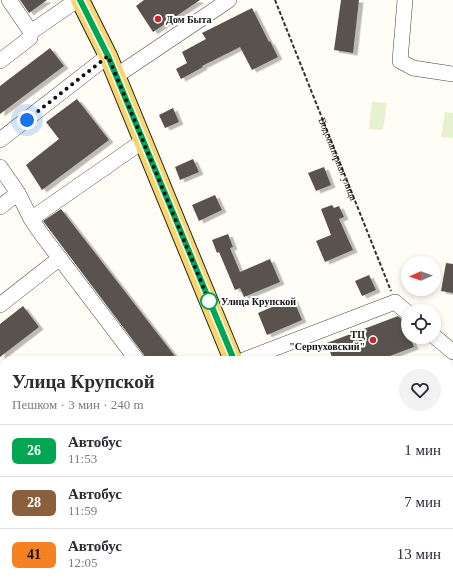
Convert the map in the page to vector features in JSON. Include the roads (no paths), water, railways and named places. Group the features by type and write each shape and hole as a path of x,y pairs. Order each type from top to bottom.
{"main road":[{"path":"80,0 108,56 232,356"}],"street":[{"path":"0,61 30,38 31,32 9,0"},
{"path":"31,32 77,0"},
{"path":"116,76 229,0"},
{"path":"404,0 400,61 413,68 453,74"},
{"path":"1,137 108,56"},
{"path":"31,219 143,142"},
{"path":"0,168 18,193 31,219 134,356"},
{"path":"0,207 18,193"},
{"path":"0,305 60,258"},
{"path":"254,356 395,302 401,307"},
{"path":"441,342 453,352"}],"place":[{"name":"Дом Быта","path":"158,19"},
{"name":"Улица Крупской","path":"209,301"},
{"name":"ТЦ \"Серпуховский\"","path":"373,340"}]}
